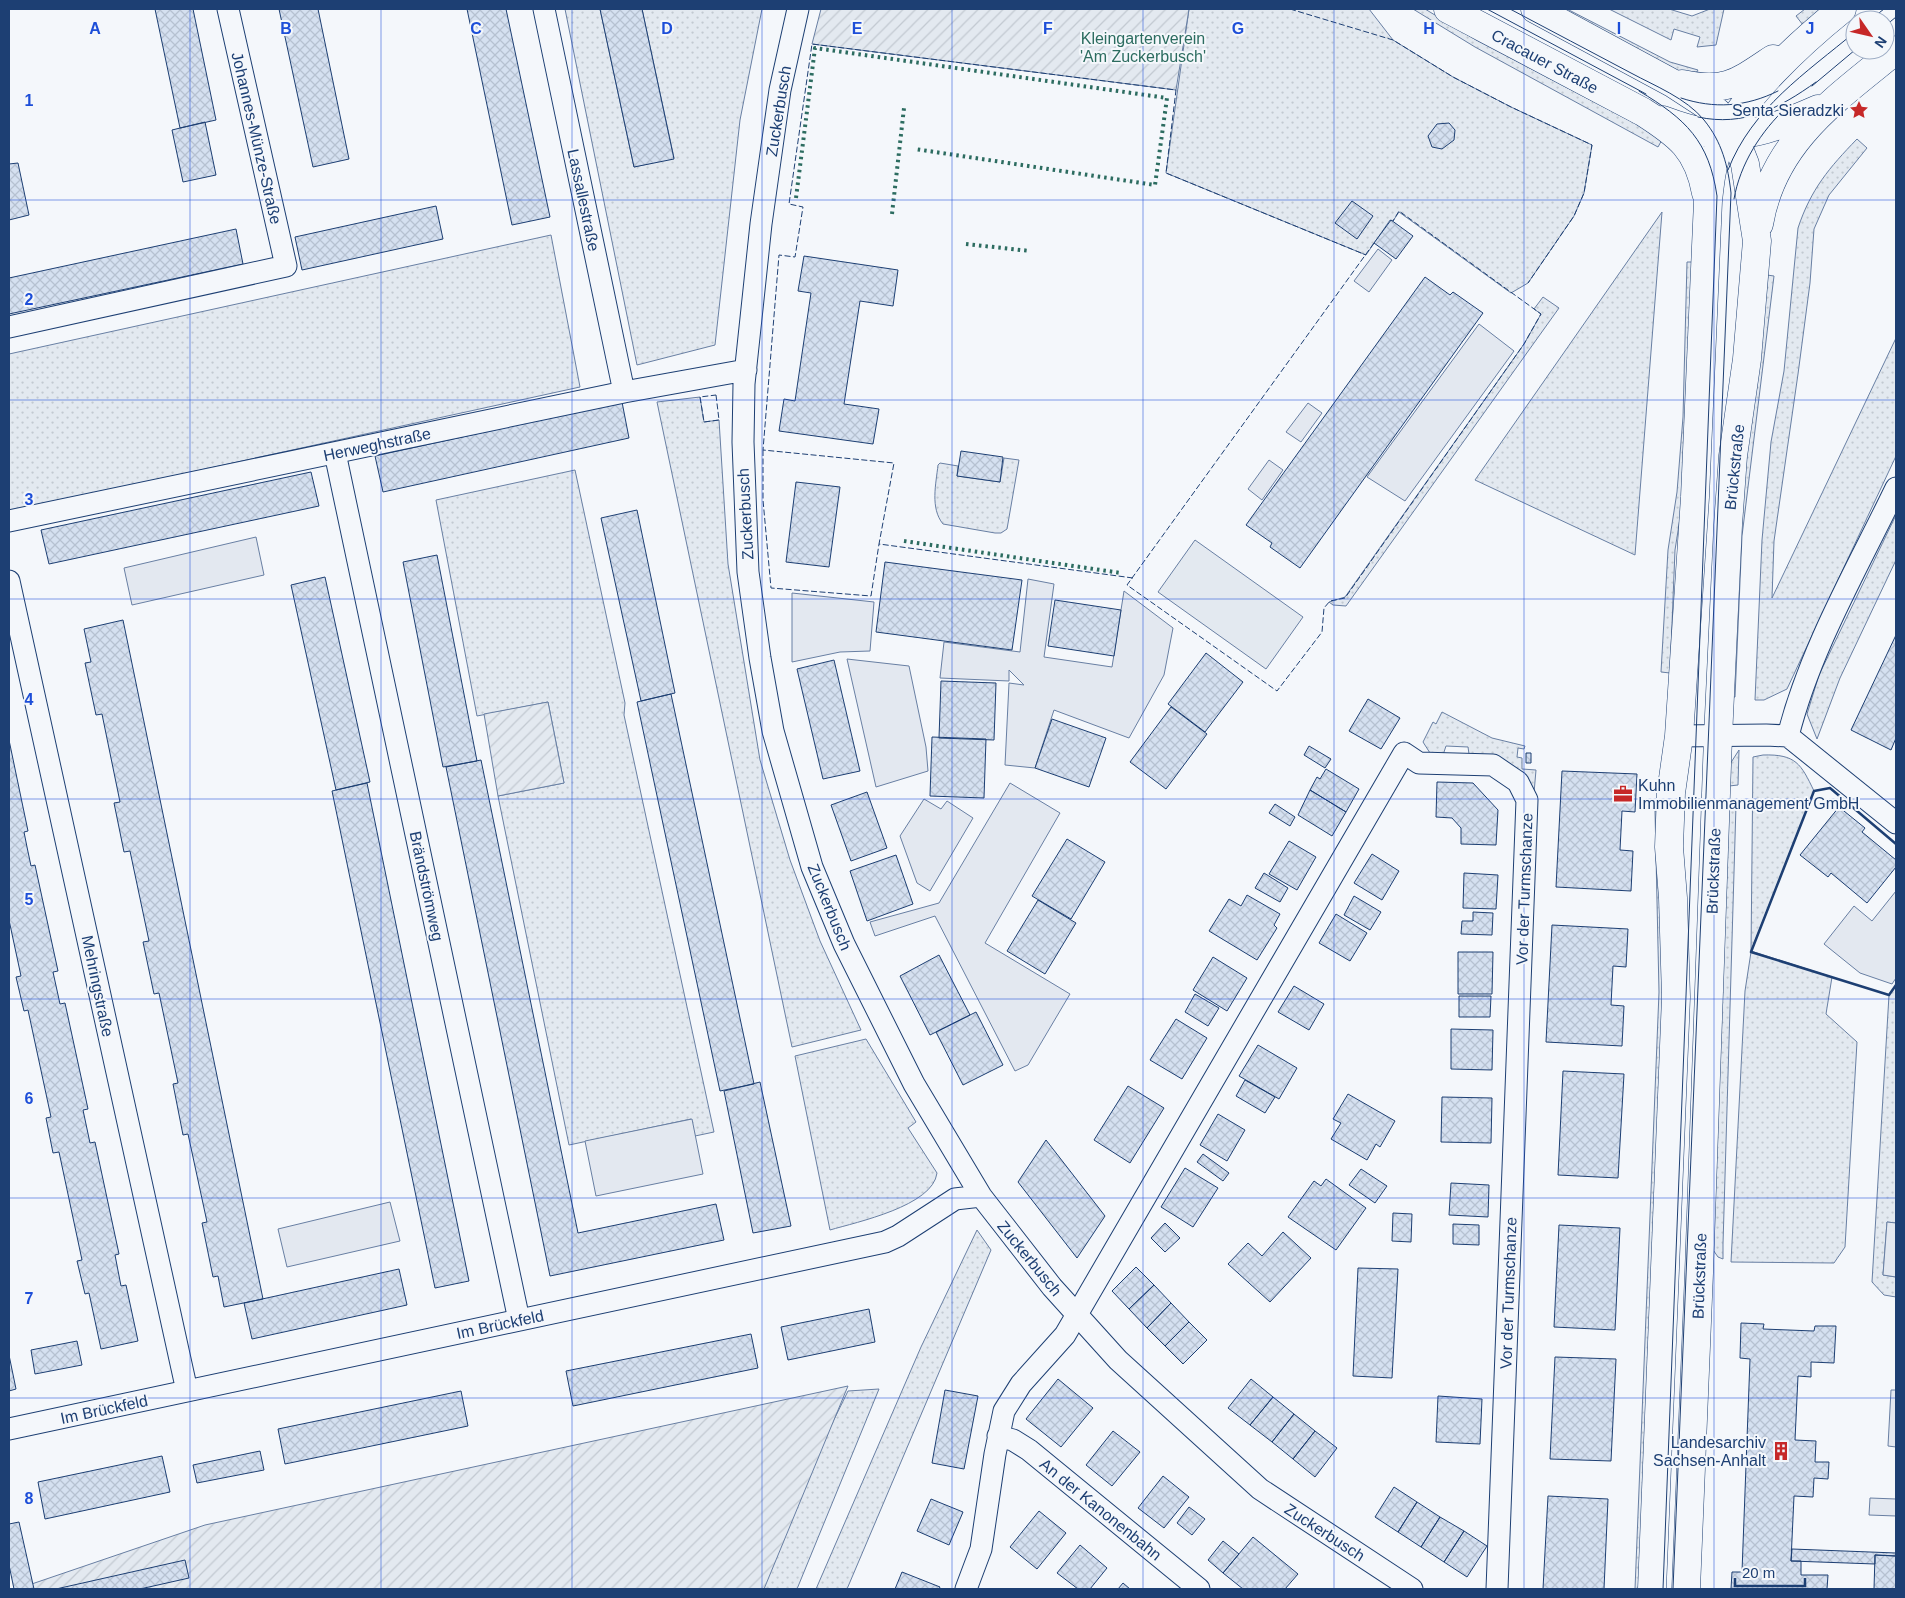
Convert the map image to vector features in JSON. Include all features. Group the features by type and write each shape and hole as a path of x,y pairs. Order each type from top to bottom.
{"main road":[{"name":"Cracauer Straße","path":"1448,9 1643,112 1669,122 1728,130 1766,131 1782,126 1832,102"},
{"path":"1535,9 1709,105 1728,130"},
{"path":"1652,1589 1676,997 1673,898 1669,847 1671,793 1679,736 1695,497 1708,201 1712,168 1728,130 1769,77 1814,32 1842,9"},
{"path":"1661,77 1710,89 1724,87 1739,81 1814,32"},
{"path":"1757,240 1763,203 1771,179 1799,137 1832,102 1896,50"},
{"name":"Cracauer Straße","path":"1643,112 1684,142 1702,172 1708,201"},
{"name":"Brückstraße","path":"1686,1589 1700,1273 1718,737 1732,476 1747,359 1757,240 1745,164 1728,130"}],"street":[{"name":"Johannes-Münze-Straße","path":"9,327 286,266 228,9"},
{"name":"Lassallestraße","path":"544,9 624,392"},
{"name":"Zuckerbusch","path":"798,9 780,90 761,224 746,370 742,442 750,587 766,695 792,801 812,867 844,944 914,1084 981,1196 1028,1258 1077,1315 1152,1393 1260,1489 1412,1589"},
{"name":"Herweghstraße","path":"9,521 624,392 746,370"},
{"name":"Brändströmweg","path":"335,453 519,1320"},
{"path":"1788,736 1798,699 1814,658 1896,488"},
{"name":"Mehringstraße","path":"9,581 187,1391"},
{"path":"1679,736 1788,736 1896,823"},
{"name":"Vor der Turmschanze","path":"1077,1315 1404,753 1419,763 1481,763 1493,765 1518,782 1527,800 1497,1589"},
{"name":"Im Brückfeld","path":"9,1429 885,1242 898,1236 955,1199 981,1196"},
{"path":"966,1589 981,1548 998,1436 1004,1411 1021,1384 1065,1335 1077,1315"},
{"name":"An der Kanonenbahn","path":"998,1436 1014,1440 1029,1450 1199,1589"}],"green space":[{"path":"565,9 600,9 634,167 674,158 642,9 762,9 740,120 715,345 637,365"},
{"name":"Kleingartenverein 'Am Zuckerbusch'","path":"821,9 1189,9 1176,90 812,44"},
{"path":"1189,9 1369,9 1393,40 1453,77 1592,145 1584,193 1574,216 1528,283 1511,293 1399,212 1393,221 1390,220 1366,255 1166,173"},
{"path":"1413,9 1425,9 1476,40 1663,138 1658,147 1475,47"},
{"path":"1548,9 1567,9 1670,62 1698,70 1693,78"},
{"path":"1609,9 1669,9 1692,16 1710,9 1724,9 1716,45 1697,47 1700,37 1674,29 1671,40"},
{"path":"1805,9 1822,9 1803,25 1796,16"},
{"path":"1857,139 1867,148 1829,195 1814,229 1810,283 1774,541 1772,598 1896,338 1896,456 1787,689 1764,700 1755,700 1762,540 1771,442 1784,371 1798,228 1815,190"},
{"path":"1662,212 1635,555 1475,480"},
{"path":"551,235 580,387 9,512 9,354"},
{"path":"1687,262 1697,262 1684,493 1675,550 1670,673 1661,672 1668,550 1677,492 1683,417"},
{"path":"1767,275 1774,276 1742,536 1735,697 1728,697 1734,536"},
{"path":"1543,297 1559,308 1346,606 1333,605 1329,602 1345,597 1524,344 1541,314 1534,309"},
{"path":"700,397 704,422 719,420 728,564 760,760 790,860 820,941 861,1030 792,1047 657,402"},
{"path":"1004,458 1019,460 1007,529 1001,533 995,533 943,524 936,511 935,503 938,465 940,463 958,466 957,476 1000,482"},
{"path":"575,470 625,703 624,715 714,1132 695,1136 691,1119 569,1145 498,796 564,783 548,702 477,716 436,500"},
{"path":"1896,515 1896,560 1840,678 1817,739 1807,714 1819,675"},
{"path":"1195,540 1303,617 1266,669 1158,592"},
{"path":"548,702 564,783 498,796 484,714"},
{"path":"1442,712 1492,738 1525,746 1524,749 1518,748 1517,757 1522,758 1522,769 1536,770 1534,793 1469,754 1468,747 1446,746 1443,755 1430,753 1423,742 1433,722 1436,724"},
{"path":"1739,750 1738,785 1729,786 1730,764"},
{"path":"1763,755 1783,756 1801,767 1814,791 1751,951 1753,757"},
{"path":"1736,805 1723,1259 1718,1257 1709,1244 1728,806"},
{"path":"1655,811 1663,811 1666,946 1644,1589 1635,1589 1659,992"},
{"path":"1751,951 1832,977 1826,1014 1857,1042 1845,1247 1834,1263 1731,1262 1745,991"},
{"path":"1896,985 1896,1223 1887,1222 1883,1275 1896,1277 1896,1297 1884,1295 1872,1282 1889,995"},
{"path":"866,1039 916,1122 908,1128 937,1173 932,1185 922,1195 909,1203 875,1217 830,1230 795,1056"},
{"path":"977,1230 991,1250 847,1589 816,1589 921,1347"},
{"path":"848,1386 764,1589 17,1589 205,1525"},
{"path":"879,1389 797,1589 751,1589 848,1391"}],"shaded area":[{"path":"1378,249 1392,260 1369,292 1354,281"},
{"path":"1479,324 1514,351 1405,501 1367,477"},
{"path":"1308,403 1322,413 1301,442 1286,432"},
{"path":"1269,460 1283,470 1262,500 1248,489"},
{"path":"256,537 264,575 132,605 124,568"},
{"path":"1028,579 1054,584 1044,657 1112,667 1124,591 1173,628 1164,675 1129,738 1054,710 1035,768 1005,765 1009,683 1024,685 1009,670 1009,681 940,678 944,642 1020,652"},
{"path":"792,593 874,602 870,651 840,652 792,662"},
{"path":"847,659 909,666 926,747 928,771 876,787"},
{"path":"1010,783 1060,813 985,943 1070,994 1028,1065 1015,1071 935,916 875,936 870,922 939,903"},
{"path":"924,799 941,809 947,801 973,818 930,891 917,883 900,836"},
{"path":"1896,891 1896,978 1892,984 1860,973 1824,944 1854,906 1872,921"},
{"path":"692,1119 703,1174 596,1196 585,1141"},
{"path":"390,1202 400,1241 287,1267 278,1229"},
{"path":"1887,1222 1896,1223 1896,1277 1883,1275"},
{"path":"1891,1390 1896,1390 1896,1447 1888,1446"},
{"path":"1870,1498 1896,1499 1896,1516 1869,1515"}],"building":[{"path":"155,9 193,9 216,120 180,128"},
{"path":"279,9 318,9 349,159 313,167"},
{"path":"467,9 506,9 550,217 512,225"},
{"path":"600,9 642,9 674,159 634,167"},
{"path":"205,122 216,175 183,182 172,130"},
{"path":"1449,123 1455,130 1454,140 1442,149 1432,147 1428,136 1437,124"},
{"path":"18,163 29,215 9,220 9,164"},
{"path":"1352,201 1373,216 1357,239 1335,223"},
{"path":"436,206 443,239 302,270 295,237"},
{"path":"1391,220 1413,236 1396,259 1374,243"},
{"path":"236,229 243,264 9,314 9,278"},
{"path":"804,256 898,270 893,306 860,301 844,404 879,409 873,444 779,431 784,399 795,401 811,293 798,291"},
{"path":"1425,277 1450,295 1453,292 1483,313 1300,568 1270,547 1272,543 1246,525"},
{"path":"622,402 629,438 383,492 375,456"},
{"path":"961,451 1003,457 1000,482 957,476"},
{"path":"311,472 319,506 49,564 41,530"},
{"path":"796,482 840,487 829,567 786,562"},
{"path":"637,510 675,693 641,701 601,518"},
{"path":"437,555 477,761 443,767 403,562"},
{"path":"885,562 1022,580 1012,650 876,632"},
{"path":"325,577 370,782 336,790 291,585"},
{"path":"1055,600 1121,610 1114,656 1048,646"},
{"path":"123,620 263,1299 224,1307 218,1276 213,1277 202,1223 207,1222 188,1134 183,1135 173,1084 178,1083 159,993 154,994 143,942 149,941 130,851 124,852 114,803 120,802 102,714 96,715 85,663 91,662 84,629"},
{"path":"1896,635 1896,738 1891,750 1851,730"},
{"path":"1206,653 1243,682 1205,732 1168,704"},
{"path":"834,660 860,771 823,779 797,669"},
{"path":"941,681 996,683 994,740 939,738"},
{"path":"671,694 754,1084 720,1091 637,702"},
{"path":"1368,699 1400,718 1381,749 1349,731"},
{"path":"1171,707 1207,734 1166,789 1130,762"},
{"path":"1052,719 1106,738 1089,787 1035,768"},
{"path":"932,737 986,739 984,798 930,796"},
{"path":"9,740 28,831 24,832 31,866 35,865 58,971 53,972 60,1004 65,1003 88,1109 83,1110 90,1143 95,1142 119,1254 115,1255 121,1286 126,1285 138,1341 101,1349 89,1293 85,1294 77,1261 82,1260 59,1152 53,1153 46,1118 51,1117 28,1010 24,1011 16,977 21,976 9,920"},
{"path":"1309,746 1331,759 1325,768 1304,755"},
{"path":"1526,753 1531,753 1531,763 1526,763"},
{"path":"481,760 578,1233 716,1204 724,1240 550,1276 446,767"},
{"path":"1326,769 1359,789 1346,812 1310,790 1317,777 1320,779"},
{"path":"1562,771 1637,774 1635,812 1622,811 1620,850 1633,851 1631,891 1556,887"},
{"path":"1437,782 1473,783 1498,810 1496,845 1461,844 1461,828 1452,818 1436,817"},
{"path":"367,783 469,1281 435,1288 332,791"},
{"path":"1310,790 1346,812 1332,836 1298,815"},
{"path":"867,792 887,848 851,861 831,805"},
{"path":"1275,804 1295,817 1290,826 1269,813"},
{"path":"1839,807 1865,828 1862,832 1896,860 1896,867 1867,903 1831,873 1828,877 1800,855"},
{"path":"1067,839 1105,862 1071,919 1032,896"},
{"path":"1289,841 1316,857 1297,890 1269,874"},
{"path":"1372,854 1399,871 1382,900 1354,883"},
{"path":"896,855 913,904 867,921 850,871"},
{"path":"1264,873 1288,888 1280,902 1255,888"},
{"path":"1464,873 1498,875 1496,909 1463,908"},
{"path":"1247,895 1280,914 1274,925 1277,928 1257,960 1209,931 1229,899 1241,906"},
{"path":"1354,896 1381,912 1370,930 1344,915"},
{"path":"1038,900 1076,923 1045,974 1007,951"},
{"path":"1473,912 1493,913 1492,935 1461,934 1462,921 1473,921"},
{"path":"1336,914 1367,933 1350,961 1319,943"},
{"path":"1552,925 1628,929 1626,967 1613,966 1611,1005 1624,1006 1622,1046 1546,1042"},
{"path":"1458,952 1493,952 1492,994 1458,994"},
{"path":"939,955 970,1015 930,1035 900,976"},
{"path":"1213,957 1247,978 1227,1011 1193,990"},
{"path":"1294,986 1324,1004 1309,1030 1278,1012"},
{"path":"1195,994 1219,1008 1208,1026 1185,1012"},
{"path":"1459,996 1491,996 1490,1017 1459,1017"},
{"path":"976,1012 1003,1065 963,1085 936,1032"},
{"path":"1176,1019 1207,1038 1182,1079 1150,1060"},
{"path":"1451,1029 1493,1030 1492,1070 1451,1069"},
{"path":"1258,1045 1297,1068 1279,1099 1239,1076"},
{"path":"1563,1071 1624,1074 1618,1178 1558,1175"},
{"path":"1245,1080 1275,1097 1265,1113 1236,1096"},
{"path":"760,1082 791,1226 753,1233 724,1091"},
{"path":"1128,1086 1164,1108 1130,1163 1094,1140"},
{"path":"1348,1094 1395,1121 1380,1147 1376,1144 1367,1160 1331,1139 1341,1123 1333,1119"},
{"path":"1442,1097 1492,1098 1491,1143 1441,1142"},
{"path":"1218,1114 1245,1130 1227,1161 1200,1145"},
{"path":"1046,1140 1105,1216 1077,1258 1018,1182"},
{"path":"1203,1154 1229,1173 1223,1181 1197,1162"},
{"path":"1185,1168 1218,1188 1193,1227 1161,1207"},
{"path":"1361,1169 1387,1186 1375,1203 1349,1185"},
{"path":"1326,1179 1366,1208 1336,1250 1288,1217 1314,1181 1321,1186"},
{"path":"1451,1183 1489,1185 1488,1217 1449,1215"},
{"path":"1393,1213 1412,1214 1411,1242 1392,1241"},
{"path":"1165,1223 1180,1238 1165,1252 1151,1238"},
{"path":"1453,1224 1479,1225 1479,1245 1453,1244"},
{"path":"1559,1225 1620,1228 1615,1330 1554,1327"},
{"path":"1283,1232 1311,1258 1270,1302 1228,1264 1248,1243 1262,1256"},
{"path":"1136,1267 1154,1285 1129,1309 1112,1291"},
{"path":"1358,1268 1398,1269 1392,1378 1353,1376"},
{"path":"399,1269 407,1305 252,1339 244,1303"},
{"path":"1154,1285 1171,1303 1147,1328 1129,1309"},
{"path":"1171,1303 1189,1322 1165,1346 1147,1328"},
{"path":"869,1309 875,1342 788,1360 781,1327"},
{"path":"1189,1322 1207,1340 1183,1364 1165,1346"},
{"name":"Landesarchiv Sachsen-Anhalt","path":"1741,1323 1764,1324 1763,1329 1814,1331 1815,1326 1836,1326 1834,1363 1811,1362 1811,1377 1798,1376 1795,1440 1816,1441 1815,1462 1829,1462 1828,1479 1814,1478 1813,1497 1794,1496 1791,1561 1801,1561 1801,1575 1828,1575 1827,1589 1731,1589 1732,1572 1742,1572 1750,1359 1740,1358"},
{"path":"751,1334 758,1368 573,1406 566,1371"},
{"path":"77,1341 82,1365 35,1374 31,1350"},
{"path":"9,1355 16,1389 9,1391"},
{"path":"1555,1357 1616,1359 1611,1461 1550,1459"},
{"path":"1058,1379 1093,1408 1061,1447 1026,1419"},
{"path":"1251,1379 1273,1397 1250,1425 1228,1408"},
{"path":"945,1390 978,1396 964,1469 932,1463"},
{"path":"461,1391 468,1426 285,1464 278,1429"},
{"path":"1438,1396 1482,1399 1480,1444 1436,1442"},
{"path":"1273,1397 1294,1414 1272,1442 1250,1425"},
{"path":"1294,1414 1315,1431 1293,1459 1272,1442"},
{"path":"1113,1431 1140,1452 1112,1486 1086,1465"},
{"path":"1315,1431 1337,1448 1315,1477 1293,1459"},
{"path":"260,1451 264,1470 197,1483 193,1465"},
{"path":"162,1456 170,1492 45,1519 38,1482"},
{"path":"1163,1476 1189,1497 1164,1528 1138,1508"},
{"path":"1394,1487 1417,1502 1398,1532 1375,1517"},
{"path":"1548,1496 1608,1499 1604,1589 1543,1589"},
{"path":"931,1499 963,1512 949,1545 917,1531"},
{"path":"1417,1502 1440,1517 1421,1547 1398,1532"},
{"path":"1189,1507 1205,1519 1192,1535 1177,1523"},
{"path":"1039,1511 1066,1533 1037,1569 1010,1547"},
{"path":"1440,1517 1464,1531 1444,1562 1421,1547"},
{"path":"19,1522 34,1589 14,1589 9,1565 9,1524"},
{"path":"1464,1531 1487,1546 1467,1577 1444,1562"},
{"path":"1253,1537 1298,1574 1285,1589 1243,1589 1223,1573"},
{"path":"1223,1541 1239,1554 1223,1573 1208,1560"},
{"path":"1080,1545 1107,1568 1090,1589 1078,1589 1057,1573"},
{"path":"1792,1549 1896,1553 1896,1556 1875,1555 1875,1564 1791,1561"},
{"path":"1875,1555 1896,1556 1896,1589 1874,1589"},
{"path":"185,1560 189,1578 140,1589 56,1589"},
{"path":"902,1572 940,1587 939,1589 895,1589"},
{"path":"1123,1583 1130,1589 1118,1589"}],"tram line":[{"path":"1487,9 1646,94"},
{"path":"1510,9 1660,88 1697,112 1710,128 1720,146 1726,164 1731,193 1673,1589"},
{"path":"1728,170 1738,148 1766,110 1800,77 1845,40"},
{"path":"1812,86 1845,58"},
{"path":"1698,117 1731,119 1761,113 1789,100 1816,82"},
{"path":"1639,91 1670,111 1693,133 1708,160 1717,196 1663,1589"},
{"path":"1681,98 1706,104 1730,105 1754,100 1778,91"},
{"path":"1734,199 1741,173 1753,149 1760,137 1787,107"}],"hedge":[{"path":"796,198 815,48 1167,98 1155,185 915,149"},
{"path":"892,214 904,108"},
{"path":"966,244 1030,251"},
{"path":"904,541 1121,573"}],"fence":[{"path":"1290,9 1393,40 1453,77 1592,145 1584,193 1574,216 1528,283"},
{"path":"1133,578 879,544 894,463 763,450 779,255 795,257 803,207 789,204 812,44 1176,90 1166,173 1366,255"},
{"path":"1374,243 1127,585 1277,691 1322,632 1324,608 1330,601 1345,598 1524,344 1541,314 1399,211 1393,221"},
{"path":"716,395 719,420 704,422 700,397 716,395"},
{"path":"763,450 763,500 771,588 871,596 879,544"}],"wall":[{"path":"1896,844 1830,788 1814,791 1751,952 1889,995 1896,985"}],"place":[{"name":"Senta Sieradzki","path":"1859,110"},
{"name":"Kuhn Immobilienmanagement GmbH","path":"1623,794"},
{"name":"Landesarchiv Sachsen-Anhalt","path":"1781,1451"}]}
